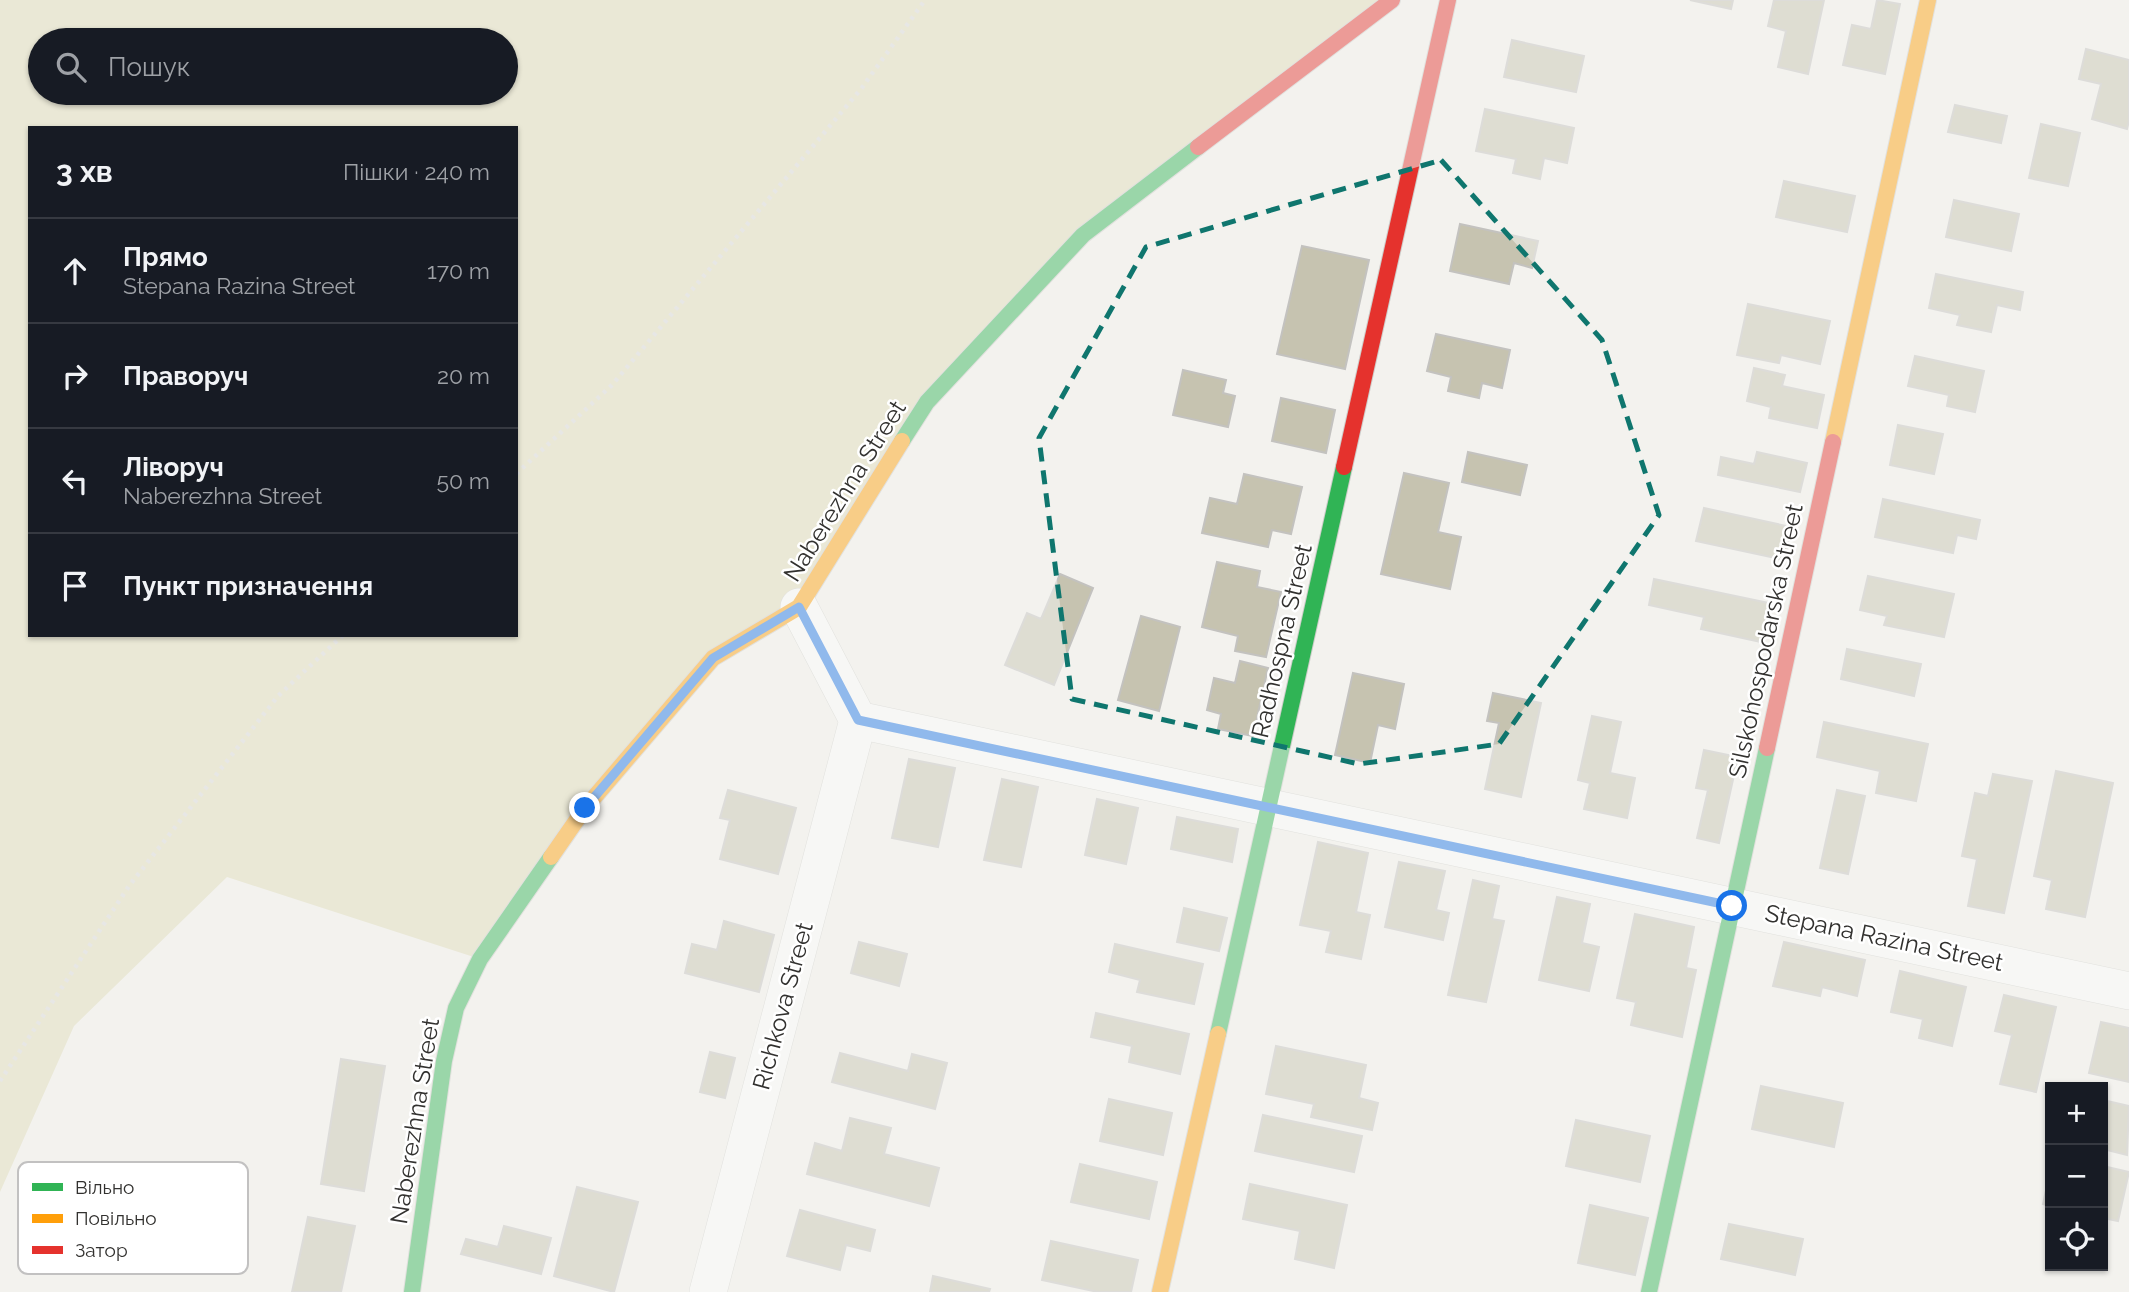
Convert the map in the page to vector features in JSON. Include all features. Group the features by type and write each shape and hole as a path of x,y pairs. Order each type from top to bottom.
{"street":[{"name":"Naberezhna Street","path":"412,1292 444,1061 456,1008 480,959 585,808 713,658 799,607 927,402 1083,235 1392,0"},
{"name":"Radhospna Street","path":"1160,1292 1448,0"},
{"name":"Silskohospodarska Street","path":"1649,1292 1928,0"},
{"path":"799,607 858,720"},
{"name":"Stepana Razina Street","path":"858,720 2129,990"},
{"name":"Richkova Street","path":"708,1292 858,720"}],"path":[{"path":"518,472 612,385 861,89 925,0"},
{"path":"0,1082 129,887 278,696 341,637"}],"highlighted area":[{"path":"1441,160 1602,340 1659,515 1499,744 1359,764 1072,699 1039,438 1146,247"}],"shaded area":[{"path":"0,0 1392,0 1083,235 927,402 799,607 713,658 480,959 227,877 74,1026 0,1192"}],"building":[{"path":"1690,0 1733,0 1731,9"},
{"path":"1774,0 1824,0 1808,74 1778,67 1786,31 1768,26"},
{"path":"1877,0 1900,4 1885,74 1843,65 1852,25 1871,29"},
{"path":"1512,40 1584,56 1576,92 1504,77"},
{"path":"2086,49 2129,60 2127,129 2092,119 2101,84 2079,79"},
{"path":"1955,105 2007,116 2001,143 1948,132"},
{"path":"1485,109 1574,128 1567,163 1544,158 1540,179 1513,173 1516,159 1476,151"},
{"path":"2041,124 2080,133 2068,186 2029,178"},
{"path":"1784,181 1855,196 1847,232 1776,217"},
{"path":"1954,200 2019,214 2011,251 1946,237"},
{"path":"1460,224 1538,241 1532,268 1514,263 1509,284 1450,271"},
{"path":"1302,246 1369,260 1345,369 1277,354"},
{"path":"1936,274 2023,292 2020,310 1997,305 1991,332 1957,325 1960,315 1929,308"},
{"path":"1748,304 1830,321 1820,364 1781,355 1779,363 1737,355"},
{"path":"1436,334 1510,350 1502,388 1482,383 1479,398 1448,391 1451,377 1427,371"},
{"path":"1915,356 1984,371 1975,412 1947,406 1949,395 1908,386"},
{"path":"1754,368 1785,375 1782,386 1824,395 1817,428 1769,418 1771,407 1747,401"},
{"path":"1183,370 1226,380 1223,393 1235,396 1228,427 1173,415"},
{"path":"1281,398 1335,410 1326,453 1272,441"},
{"path":"1898,425 1943,434 1934,474 1890,465"},
{"path":"1468,452 1527,465 1520,495 1462,482"},
{"path":"1757,452 1807,463 1800,492 1718,475 1721,457 1754,464"},
{"path":"1404,473 1449,483 1438,532 1461,537 1450,589 1381,574"},
{"path":"1244,474 1302,487 1291,534 1272,530 1268,547 1202,533 1210,498 1237,504"},
{"path":"1883,499 1980,520 1976,539 1957,535 1953,553 1875,537"},
{"path":"1704,508 1791,527 1785,560 1696,541"},
{"path":"1217,562 1260,571 1257,587 1281,592 1266,657 1235,651 1238,636 1202,627"},
{"path":"1060,574 1093,588 1054,685 1005,665 1027,613 1041,619"},
{"path":"1868,576 1954,594 1944,637 1884,625 1887,616 1860,610"},
{"path":"1654,579 1769,603 1761,642 1701,629 1704,617 1649,605"},
{"path":"1141,616 1180,627 1159,711 1118,700"},
{"path":"1847,649 1921,664 1914,696 1841,679"},
{"path":"1240,661 1268,668 1253,736 1218,729 1221,714 1207,710 1214,678 1235,683"},
{"path":"1353,673 1404,684 1395,729 1378,725 1370,763 1335,755"},
{"path":"1493,693 1541,703 1521,797 1485,789 1499,723 1487,721"},
{"path":"1592,716 1621,722 1610,773 1635,778 1627,818 1584,809 1590,783 1578,780"},
{"path":"1824,722 1928,744 1916,801 1876,793 1880,771 1817,757"},
{"path":"1704,750 1738,757 1719,843 1697,838 1708,790 1696,788"},
{"path":"909,759 955,768 938,847 892,838"},
{"path":"2056,771 2113,783 2085,917 2046,909 2052,880 2034,876"},
{"path":"1993,774 2032,781 2004,913 1968,906 1977,859 1962,856 1975,793 1988,796"},
{"path":"1002,779 1038,787 1021,867 984,860"},
{"path":"728,790 796,808 778,874 720,859 730,820 720,818"},
{"path":"1837,790 1865,796 1848,874 1820,868"},
{"path":"1097,799 1138,808 1126,864 1085,855"},
{"path":"1177,817 1238,829 1232,862 1171,849"},
{"path":"1318,842 1368,853 1356,912 1370,915 1361,959 1326,952 1331,931 1300,925"},
{"path":"1399,862 1445,871 1436,910 1449,913 1443,940 1385,927"},
{"path":"1473,880 1499,886 1492,919 1504,921 1486,1002 1448,995"},
{"path":"1557,897 1590,904 1582,943 1599,947 1589,991 1539,980"},
{"path":"1184,908 1227,918 1219,951 1177,942"},
{"path":"1635,914 1694,927 1686,968 1696,970 1682,1037 1631,1025 1636,1002 1617,998"},
{"path":"724,921 774,935 759,992 685,973 692,944 717,950"},
{"path":"859,942 907,954 899,986 851,973"},
{"path":"1784,942 1865,960 1857,996 1822,987 1820,996 1773,986"},
{"path":"1115,944 1203,964 1194,1004 1137,992 1140,980 1109,972"},
{"path":"1900,971 1966,987 1952,1046 1919,1038 1923,1019 1891,1012"},
{"path":"2004,995 2056,1007 2036,1092 2000,1084 2012,1035 1995,1031"},
{"path":"1096,1013 1189,1034 1180,1074 1129,1062 1132,1046 1091,1037"},
{"path":"2101,1022 2129,1028 2129,1082 2089,1073"},
{"path":"1276,1046 1366,1065 1359,1098 1378,1103 1372,1130 1311,1117 1314,1104 1266,1094"},
{"path":"710,1052 735,1058 725,1098 700,1092"},
{"path":"840,1053 908,1071 912,1054 947,1063 935,1109 832,1082"},
{"path":"341,1059 385,1066 364,1191 321,1184"},
{"path":"1761,1086 1843,1103 1834,1147 1752,1129"},
{"path":"1109,1099 1172,1113 1163,1155 1100,1141"},
{"path":"2108,1101 2129,1106 2127,1155 2108,1150"},
{"path":"1263,1115 1362,1136 1354,1172 1255,1151"},
{"path":"850,1118 891,1128 884,1154 939,1168 929,1206 807,1174 815,1143 842,1151"},
{"path":"1576,1120 1650,1136 1640,1182 1566,1166"},
{"path":"1080,1164 1157,1182 1149,1219 1071,1202"},
{"path":"2108,1167 2129,1172 2118,1221 2108,1219"},
{"path":"1250,1184 1347,1205 1334,1268 1295,1259 1300,1231 1243,1219"},
{"path":"577,1187 638,1202 614,1292 554,1276"},
{"path":"1590,1205 1648,1218 1635,1275 1578,1263"},
{"path":"800,1210 875,1230 870,1251 846,1245 840,1270 787,1256"},
{"path":"308,1217 355,1226 341,1292 292,1292"},
{"path":"1729,1224 1803,1239 1795,1275 1721,1259"},
{"path":"504,1226 551,1238 541,1274 461,1254 466,1239 498,1247"},
{"path":"1051,1241 1138,1260 1131,1292 1098,1292 1042,1280"},
{"path":"933,1276 990,1289 989,1292 930,1292"}],"traffic: fast":[{"path":"902,441 927,402 1083,235 1198,147"},
{"path":"1218,1034 1344,467"},
{"path":"1649,1292 1767,748"},
{"path":"412,1292 444,1061 456,1008 480,959 551,857"}],"traffic: slow":[{"path":"1833,442 1928,0"},
{"path":"551,857 585,808 713,658 799,607 902,441"},
{"path":"1160,1292 1218,1034"}],"traffic: jam":[{"path":"1198,147 1392,0"},
{"path":"1344,467 1448,0"},
{"path":"1767,748 1833,442"}],"route":[{"path":"585,808 713,658 799,607 858,720 1732,906"}]}
